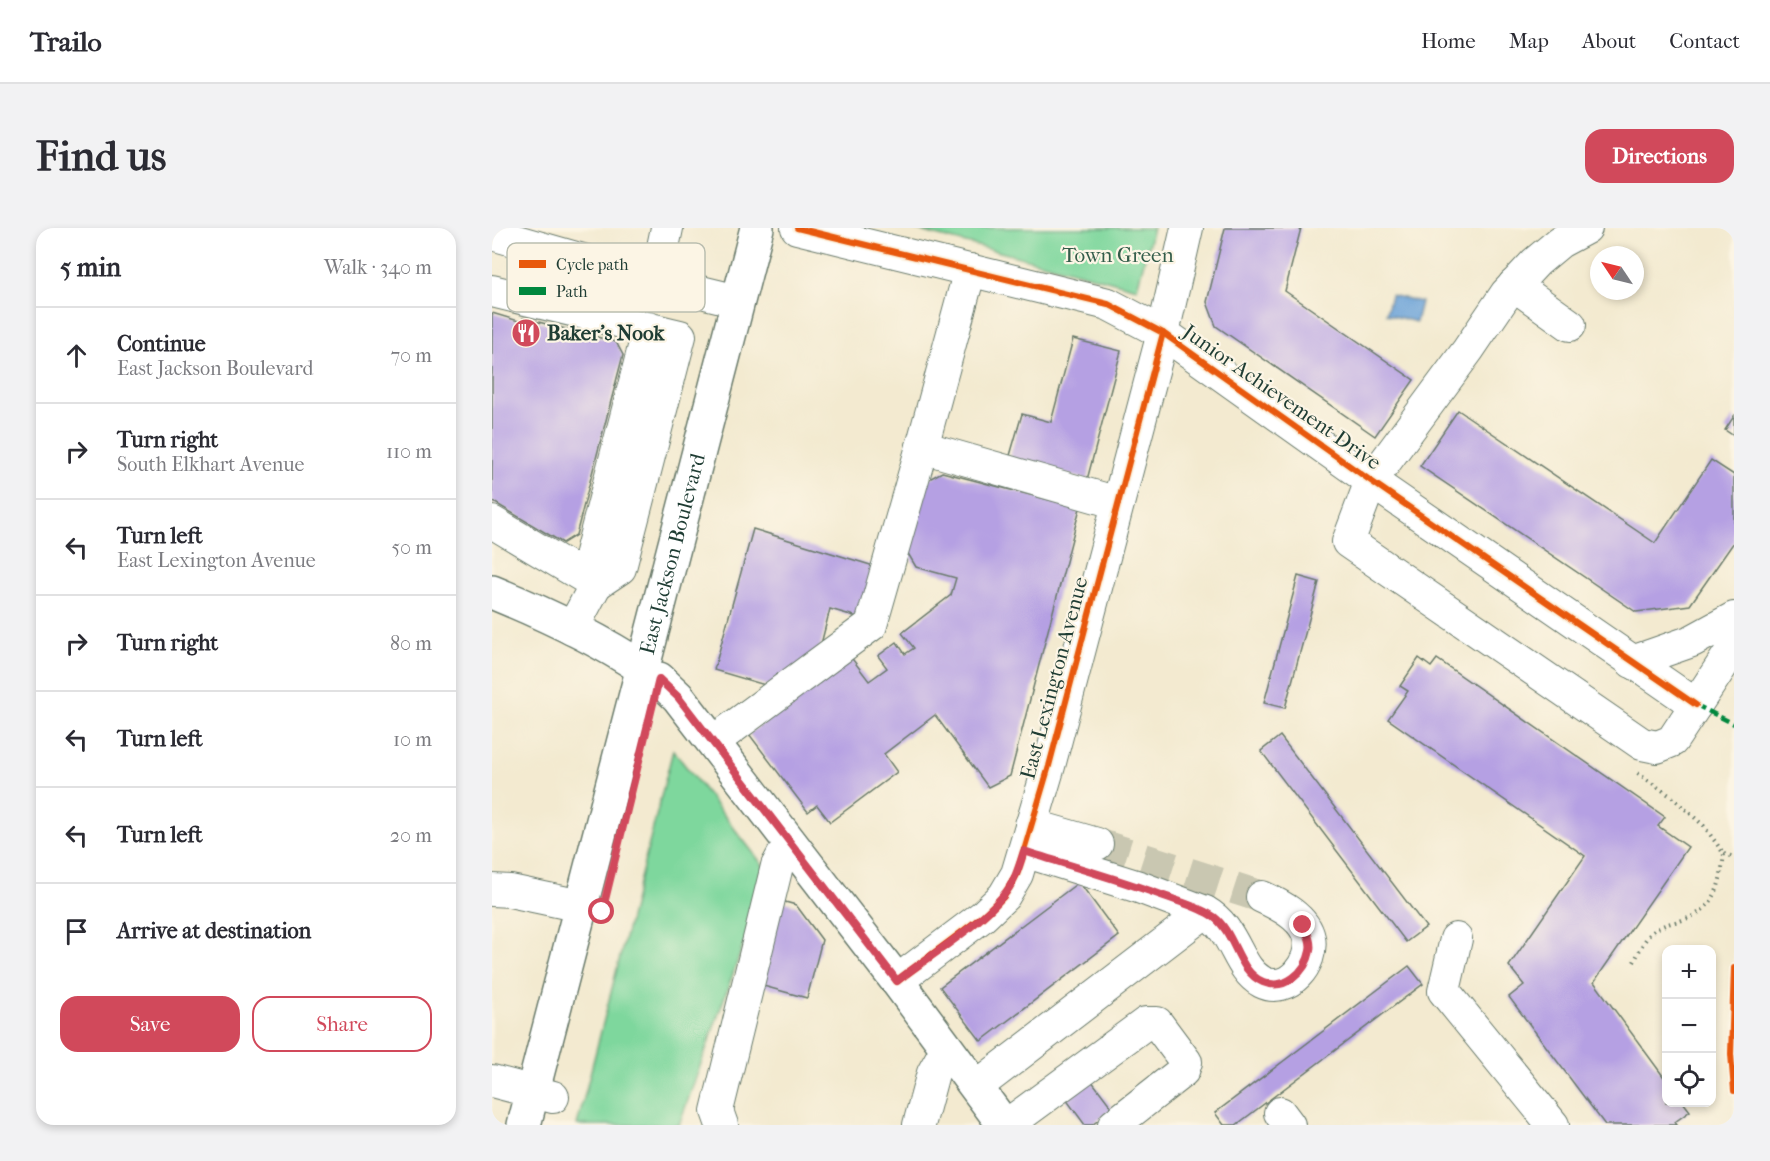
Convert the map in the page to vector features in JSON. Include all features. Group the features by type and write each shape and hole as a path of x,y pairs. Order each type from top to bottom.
{"main road":[{"name":"East Jackson Boulevard","path":"524,1125 544,1105 602,912 650,673 654,630 757,228"},
{"name":"East Jackson Boulevard","path":"544,1105 581,906 779,228"},
{"path":"492,571 536,610"},
{"path":"492,592 536,610 626,657 650,673 678,697 1006,1125"}],"street":[{"path":"666,243 667,228"},
{"name":"Junior Achievement Drive","path":"797,228 1108,304 1163,333 1371,481 1696,705"},
{"name":"East Lexington Avenue","path":"897,981 983,916 1004,896 1017,874 1049,766 1163,333 1187,228"},
{"path":"1568,233 1514,285 1371,481 1348,542 1642,744 1657,747 1672,741 1730,652 1734,620"},
{"path":"492,234 524,243"},
{"path":"713,742 871,625 970,270"},
{"path":"1514,285 1570,325"},
{"path":"492,291 507,294"},
{"path":"705,293 738,301"},
{"path":"582,312 655,329"},
{"path":"572,628 596,584 591,553 658,312"},
{"path":"922,447 1118,503"},
{"path":"492,522 596,584"},
{"path":"1632,662 1692,641 1734,620"},
{"path":"1028,838 1097,844"},
{"path":"1028,838 1214,917 1224,927 1250,972 1262,982 1275,985 1294,978 1305,963 1310,950 1309,936 1303,925 1293,916 1274,902 1262,897"},
{"path":"723,1125 717,1111 728,1060 777,867 790,842"},
{"path":"492,890 510,891 581,906"},
{"path":"976,1087 1205,912"},
{"path":"1456,939 1444,991 1553,1125"},
{"path":"1006,1125 1146,1023 1157,1023 1186,1062 1183,1071 1114,1125"},
{"path":"919,1125 933,1073 947,1048"},
{"path":"492,1081 544,1105"}],"path":[{"path":"1631,768 1680,804 1704,826 1724,854 1734,857"},
{"path":"1634,962 1648,937 1655,931 1663,925 1702,911 1715,896 1721,879 1724,854"}],"green space":[{"name":"Town Green","path":"909,228 1153,228 1137,288"},
{"path":"673,750 769,873 679,1125 577,1125"}],"water":[{"path":"1391,295 1421,302 1416,322 1386,314"}],"building":[{"path":"1225,228 1301,228 1285,291 1414,380 1375,436 1216,326 1207,302"},
{"path":"492,313 522,322 523,318 616,342 623,355 576,535 563,543 492,501"},
{"path":"1073,339 1121,351 1087,480 1009,459 1022,414 1051,422"},
{"path":"1458,410 1655,543 1711,460 1734,475 1734,542 1690,605 1636,612 1420,466"},
{"path":"1734,416 1734,436 1725,430"},
{"path":"942,472 1080,508 1010,776 988,787 935,715 884,754 897,772 830,822 817,805 808,812 749,734 850,656 869,681 887,668 878,656 897,642 905,654 914,648 902,633 951,595 956,578 916,567 903,545 920,484"},
{"path":"753,529 877,567 861,618 830,609 819,652 779,689 714,670"},
{"path":"1298,576 1319,582 1285,708 1264,703"},
{"path":"1419,658 1431,667 1437,659 1665,817 1658,826 1688,847 1594,982 1662,1075 1662,1107 1687,1107 1690,1111 1675,1122 1677,1125 1605,1125 1509,997 1524,985 1509,966 1585,856 1388,719 1408,691 1400,686"},
{"path":"1280,736 1426,927 1406,942 1261,751"},
{"path":"1079,882 1119,936 981,1041 940,987"},
{"path":"778,900 796,905 822,940 807,998 756,984"},
{"path":"1409,966 1423,984 1236,1125 1224,1125 1215,1113"},
{"path":"1088,1076 1113,1109 1092,1125 1085,1125 1063,1095"}],"tunnel":[{"path":"1097,844 1262,897"}],"marked path":[{"path":"1696,705 1734,724"}],"cycle path":[{"path":"797,228 1108,304 1163,333 1371,481 1696,705"},
{"path":"897,981 983,916 1004,896 1017,874 1049,766 1163,333"},
{"path":"1734,968 1731,1054 1734,1091"}],"place":[{"name":"Baker's Nook","path":"526,333"}],"route":[{"path":"602,912 659,679 678,697 897,981 983,916 1004,896 1017,874 1024,851 1139,887 1214,917 1224,927 1250,972 1262,982 1275,985 1286,982 1294,978 1305,963 1310,950 1309,936 1303,925"}]}
